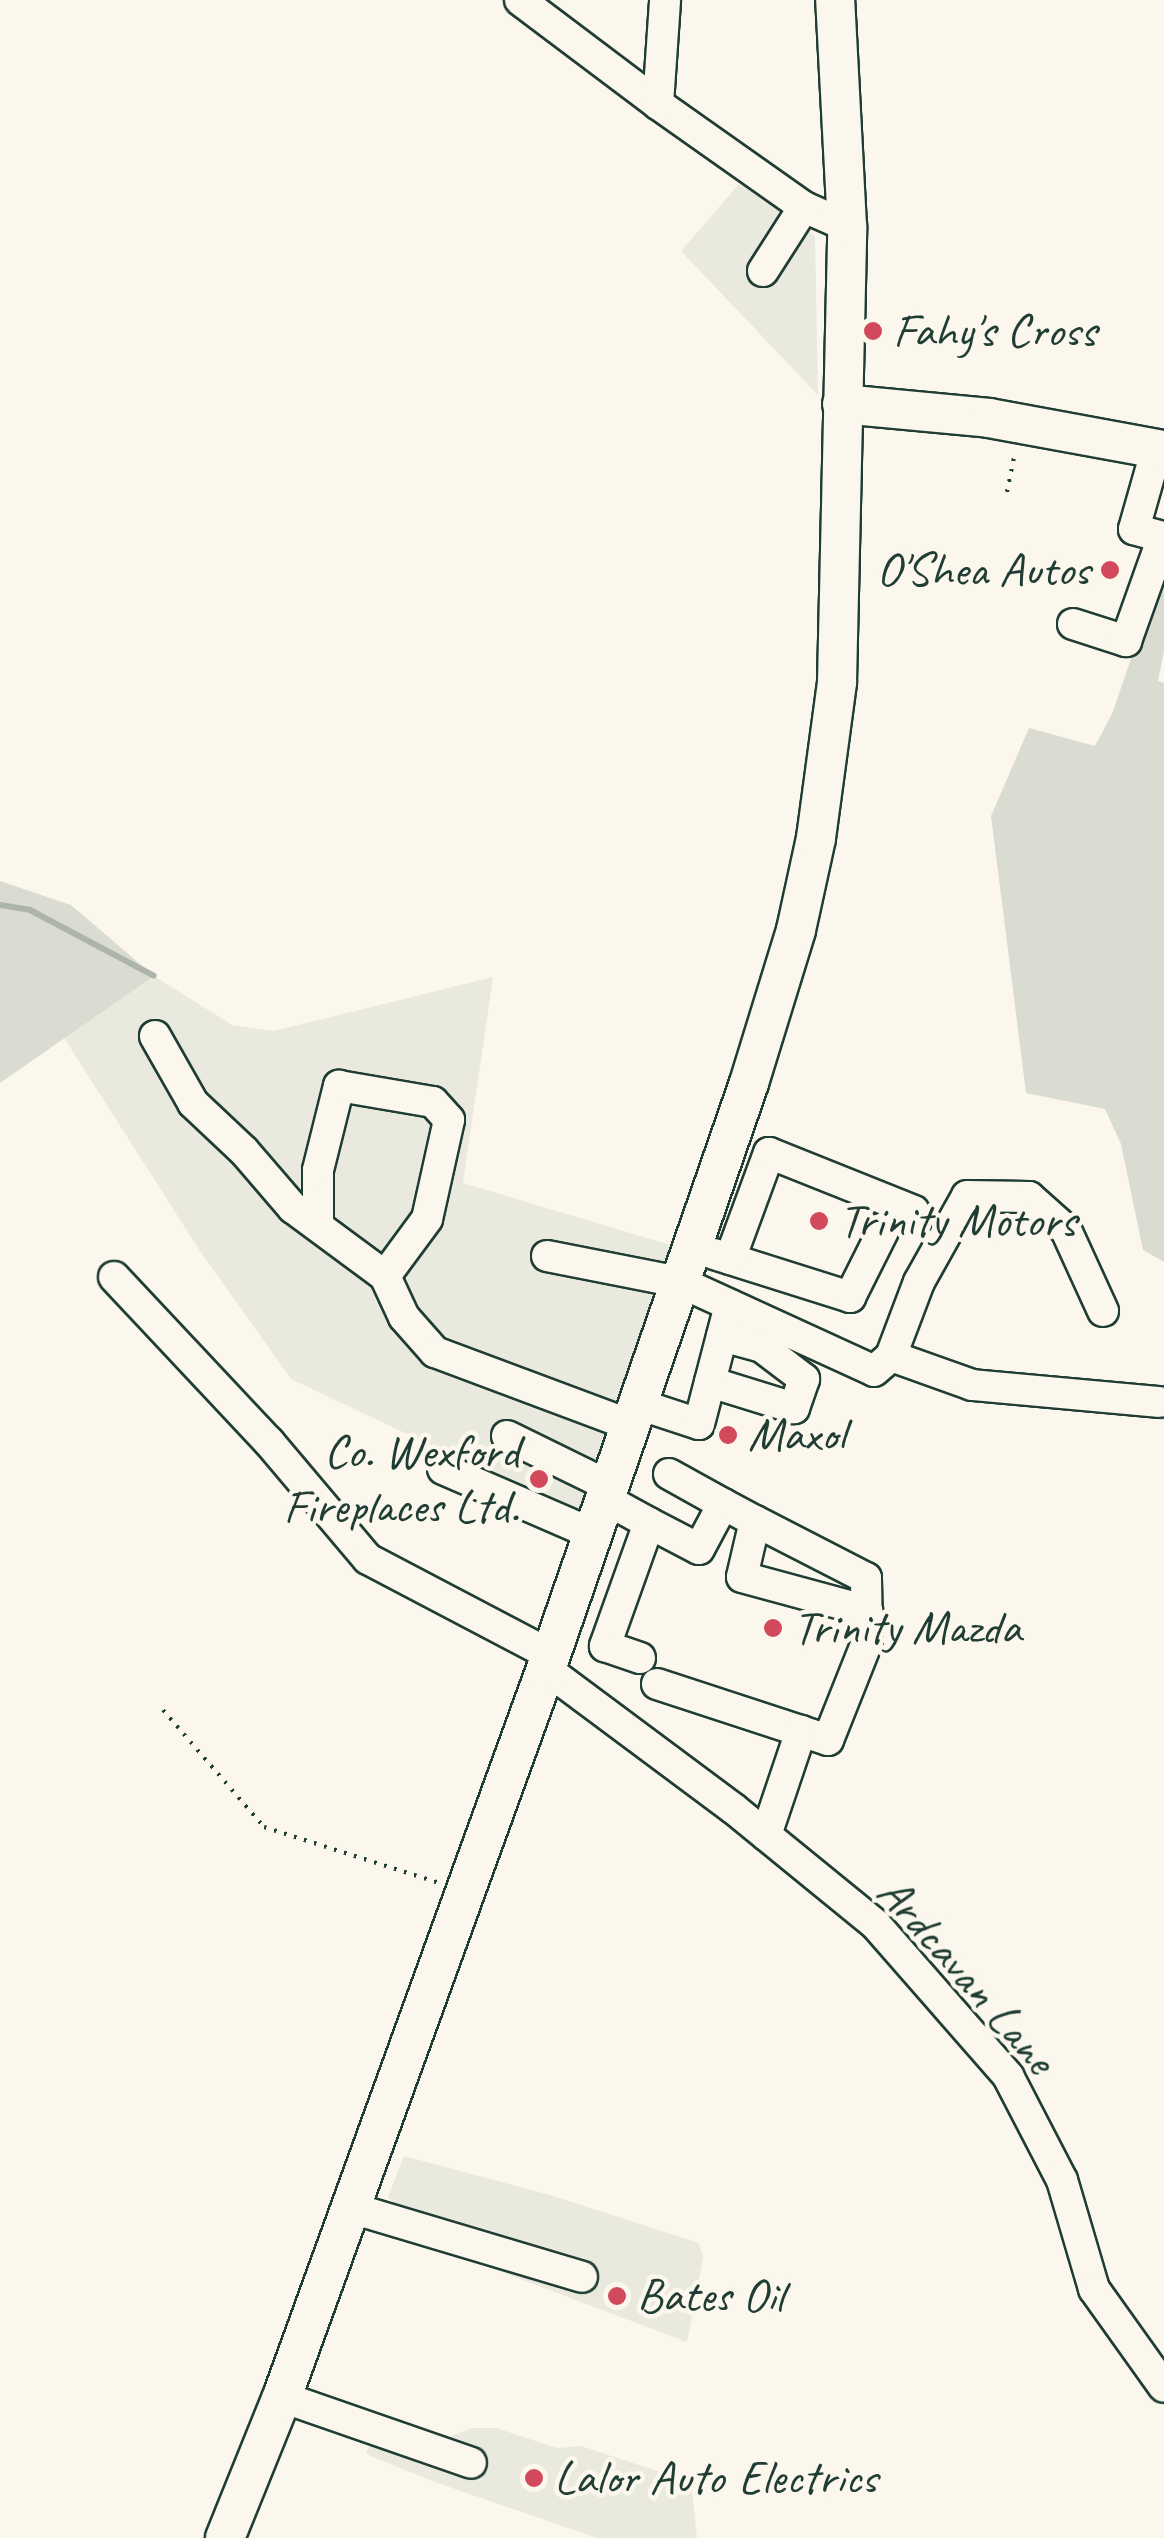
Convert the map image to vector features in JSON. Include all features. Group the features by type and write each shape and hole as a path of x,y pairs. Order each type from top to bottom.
{"main road":[{"path":"225,2538 352,2208 549,1662 796,930 816,838 838,682 847,226 834,0"},
{"path":"842,404 1022,423 1160,449"}],"street":[{"path":"520,0 550,11 658,104 804,207 847,226"},
{"path":"658,104 664,0"},
{"path":"763,271 804,207"},
{"path":"1073,624 1126,641 1163,537 1134,530 1160,449"},
{"path":"156,1036 193,1103 244,1151 293,1208 385,1276 404,1318 435,1352 634,1415 698,1424 730,1305"},
{"path":"318,1226 318,1170 339,1086 433,1102 449,1120 428,1219 385,1276"},
{"path":"730,1259 769,1154 914,1211"},
{"path":"686,1264 730,1305 874,1371 891,1356 919,1282 967,1196 1029,1197 1066,1230 1103,1312"},
{"path":"546,1256 686,1264 730,1259 850,1297 885,1226"},
{"name":"Ardcavan Lane","path":"114,1277 270,1442 368,1558 549,1662 876,1924 1008,2076 1062,2180 1094,2289 1164,2387"},
{"path":"710,1382 794,1408 757,1364 722,1336"},
{"path":"891,1356 972,1384 1159,1402"},
{"path":"507,1436 602,1506"},
{"path":"443,1469 602,1506 649,1523 699,1549 723,1504"},
{"path":"657,1684 828,1740 866,1642 866,1578 670,1474"},
{"path":"755,1521 742,1577 866,1611"},
{"path":"640,1658 605,1646 649,1523"},
{"path":"766,1835 800,1731"},
{"path":"352,2208 582,2276"},
{"path":"282,2396 472,2463"}],"path":[{"path":"1007,492 1022,423"},
{"path":"162,1710 264,1827 465,1890"}],"shaded area":[{"path":"739,184 815,236 818,395 681,251"},
{"path":"1164,563 1164,651 1158,681 1164,683 1164,1262 1143,1250 1121,1144 1105,1109 1026,1093 991,816 1029,728 1095,746 1112,714"},
{"path":"0,881 71,905 154,976 0,1083"},
{"path":"154,976 232,1025 274,1031 493,977 463,1183 677,1247 582,1517 291,1379 202,1254 64,1038"},
{"path":"404,2156 550,2195 699,2243 703,2257 687,2342 390,2230 400,2209 388,2197"},
{"path":"318,2392 446,2438 472,2428 496,2428 557,2448 581,2446 691,2482 697,2538 597,2538 432,2481 366,2454 370,2443 306,2419"}],"waterway":[{"path":"0,905 30,910 154,976"}],"place":[{"name":"Fahy's Cross","path":"873,331"},
{"name":"O'Shea Autos","path":"1110,570"},
{"name":"Trinity Motors","path":"819,1221"},
{"name":"Maxol","path":"728,1435"},
{"name":"Co. Wexford Fireplaces Ltd.","path":"539,1479"},
{"name":"Trinity Mazda","path":"773,1628"},
{"name":"Bates Oil","path":"617,2296"},
{"name":"Lalor Auto Electrics","path":"534,2478"}]}
